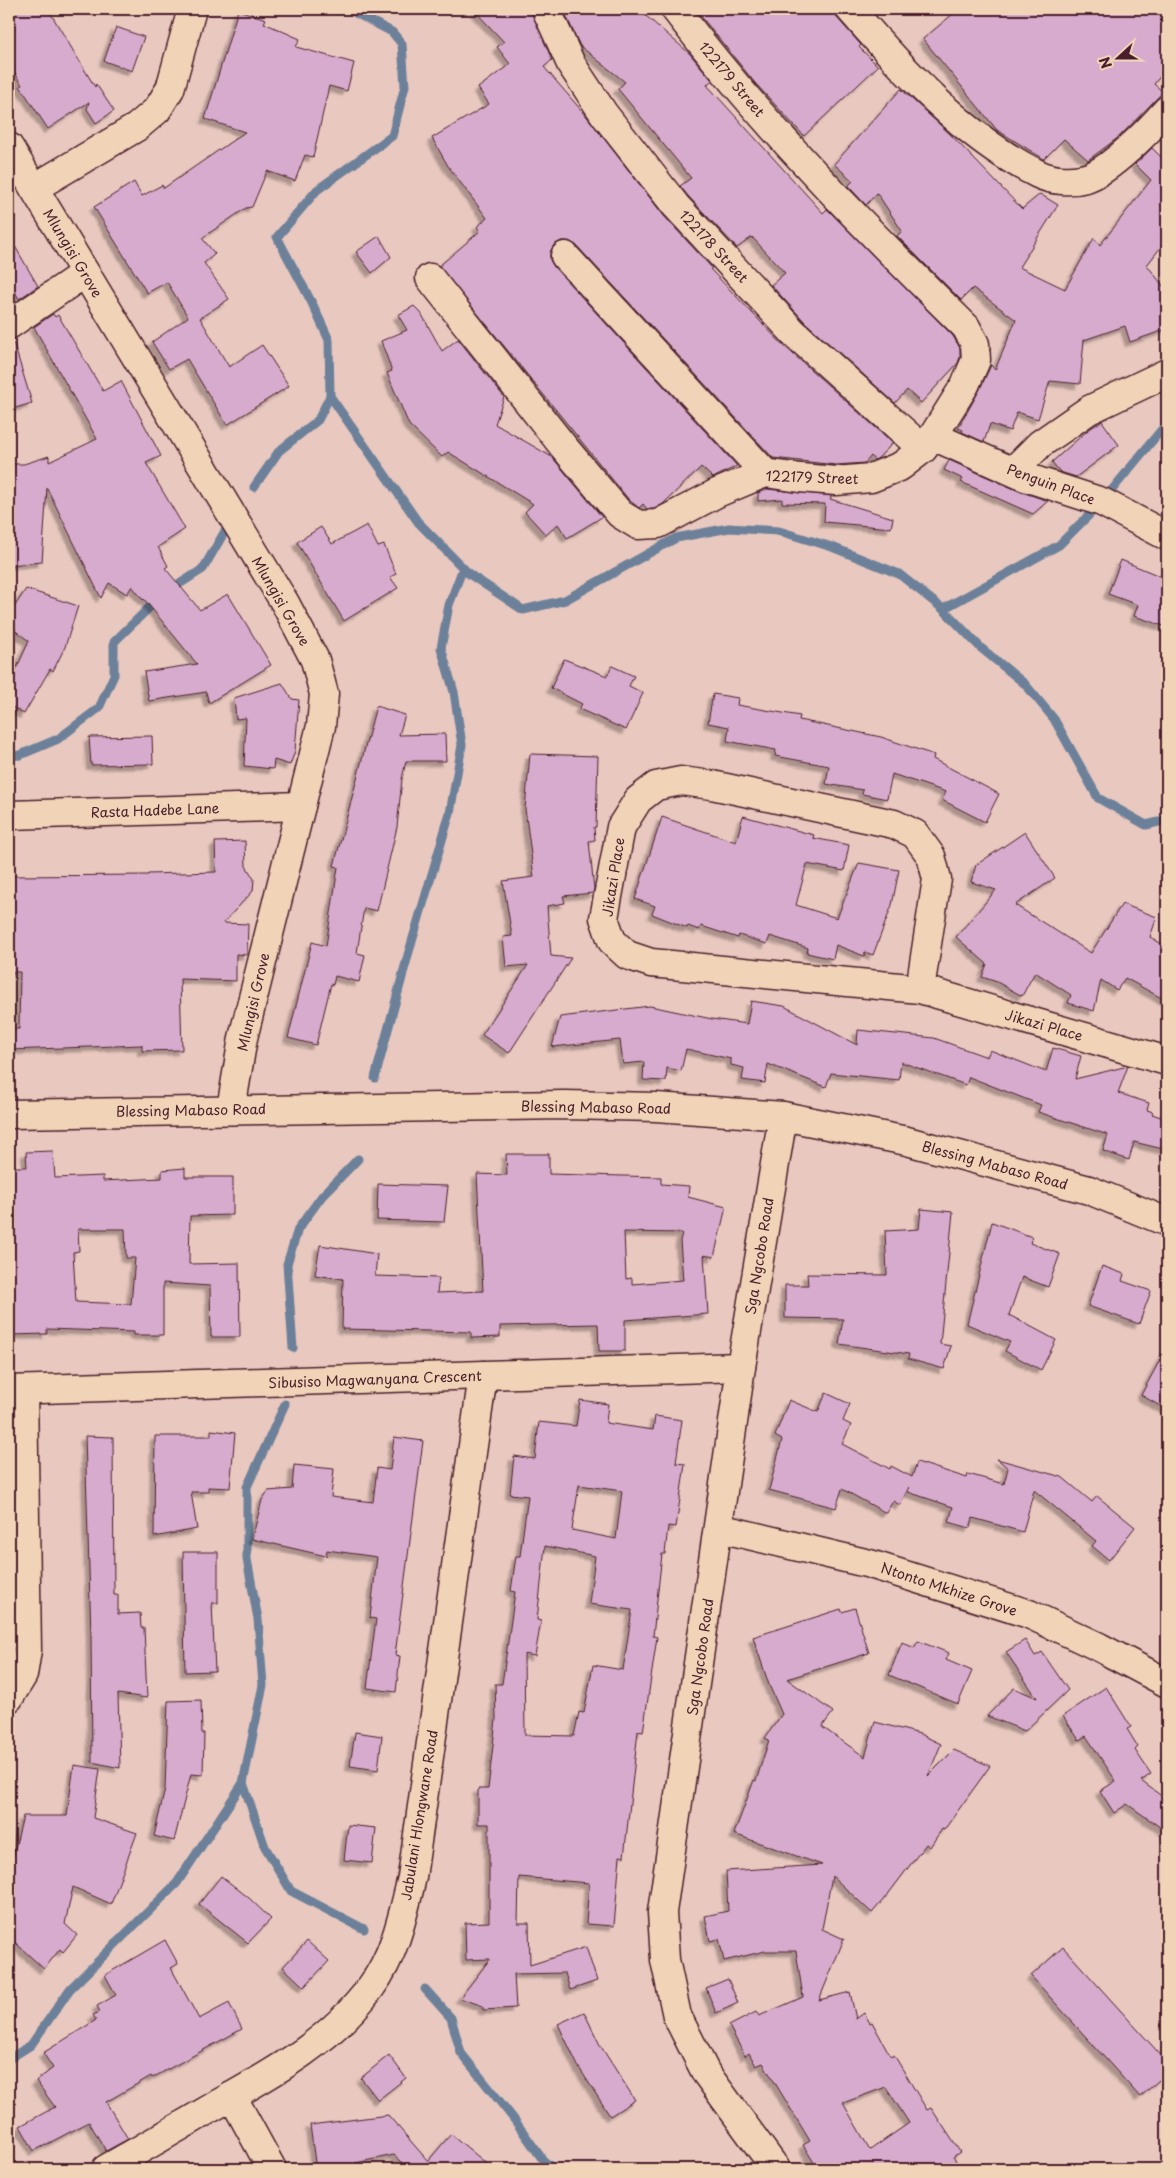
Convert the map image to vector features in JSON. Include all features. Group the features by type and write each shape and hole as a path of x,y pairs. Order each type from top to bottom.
{"street":[{"path":"34,188 137,126 157,110 170,89 192,9"},
{"name":"122178 Street","path":"546,9 571,64 604,114 676,206 794,333 928,442"},
{"name":"122179 Street","path":"430,278 562,446 620,514 638,525 658,524 718,493 765,473 800,478 836,480 871,478 901,466 928,442 965,385 976,360 975,344 966,327 809,170 713,59 675,9"},
{"path":"850,9 876,39 955,118 984,142 1039,175 1065,181 1085,178 1101,172 1167,110"},
{"name":"Mlungisi Grove","path":"9,147 285,603 315,660 324,694 321,726 243,1038 231,1109"},
{"path":"565,256 765,473"},
{"path":"9,325 85,273"},
{"path":"1013,472 1040,444 1089,410 1167,373"},
{"name":"Penguin Place","path":"928,442 1102,502 1167,536"},
{"name":"Jikazi Place","path":"920,989 937,880 931,856 915,834 894,824 712,785 681,781 656,786 638,800 621,827 604,918 612,940 627,956 651,963 920,989 1167,1061"},
{"name":"Rasta Hadebe Lane","path":"9,815 301,806"},
{"name":"Blessing Mabaso Road","path":"9,1114 565,1105 656,1107 783,1116 907,1141 1089,1190 1167,1222"},
{"name":"Sga Ngcobo Road","path":"776,2169 706,2072 677,2016 665,1960 662,1912 741,1368 783,1116"},
{"name":"Sibusiso Magwanyana Crescent","path":"16,1390 741,1368"},
{"name":"Jabulani Hlongwane Road","path":"106,2169 288,2064 332,2030 371,1988 389,1957 401,1921 412,1877 483,1376"},
{"path":"9,1698 23,1675 27,1650 16,1390"},
{"name":"Ntonto Mkhize Grove","path":"719,1528 870,1564 1029,1614 1099,1647 1167,1683"},
{"path":"232,2096 272,2169"}],"building":[{"path":"22,9 48,9 95,87 96,84 114,111 96,123 87,109 89,102 48,129 20,86 22,85 9,63 9,17"},
{"path":"473,9 531,9 552,60 544,67 588,118 664,216 712,268 710,269 783,345 893,443 877,459 874,460 871,456 865,463 836,465 773,458 576,245 569,241 561,241 554,245 550,252 550,260 554,267 737,466 713,478 701,467 663,504 654,509 647,509 643,504 639,508 629,500 439,266 480,231 477,227 487,218 448,166 432,138 489,104 478,88 510,64 497,47 504,42"},
{"path":"563,9 638,9 689,53 712,80 707,85 823,213 827,209 953,336 960,348 958,363 921,403 907,390 895,403 805,322 771,285 785,273 752,237 737,248 688,196 680,186 691,178 618,89 625,82 580,46"},
{"path":"695,9 834,9 838,19 861,45 859,47 878,66 804,136 755,83"},
{"path":"959,9 1158,9 1167,17 1167,68 1154,84 1163,92 1119,137 1088,160 1064,139 1044,159 997,130 923,39"},
{"path":"238,10 266,19 264,23 300,39 296,47 354,63 347,91 329,86 313,157 305,155 295,181 267,171 252,207 246,208 202,238 215,254 204,263 229,299 200,318 229,367 262,345 289,386 227,425 187,359 169,369 152,342 188,317 167,282 147,293 94,207 134,182 142,196 162,185 164,188 245,132 205,119"},
{"path":"116,27 144,37 132,71 104,61"},
{"path":"901,89 950,134 1022,209 1040,194 1058,205 1019,267 1065,289 1094,238 1100,245 1151,180 1135,164 1152,148 1165,161 1167,159 1167,239 1147,265 1167,291 1167,329 1130,342 1125,326 1084,340 1080,384 1050,381 1038,419 1017,412 1010,431 990,424 984,442 962,432 963,430 958,428 991,365 995,370 1016,320 973,288 961,300 897,236 902,231 877,193 866,205 848,186 853,181 834,164"},
{"path":"9,236 38,286 19,299 9,281"},
{"path":"379,236 391,257 372,273 356,252"},
{"path":"414,306 421,313 442,351 458,339 504,397 495,424 552,457 602,517 567,538 558,524 546,535 525,512 533,504 448,452 442,457 409,425 387,373 392,371 381,341 407,330 398,315"},
{"path":"53,314 55,317 58,315 103,391 121,381 161,456 146,463 185,529 158,547 168,566 165,568 200,610 228,594 271,665 209,703 206,692 149,701 144,672 197,664 132,586 127,594 109,583 101,598 47,488 42,562 9,565 9,464 24,464 49,456 49,462 97,439 34,327"},
{"path":"9,344 14,344 32,403 9,410"},
{"path":"1102,421 1119,445 1076,477 1060,472 1052,462 1088,430"},
{"path":"949,460 1019,491 1048,501 1033,514 961,482 963,479 944,470"},
{"path":"767,489 832,496 830,499 893,518 891,528 824,522 825,504 782,503 782,499 758,501 758,493"},
{"path":"367,525 378,547 384,545 396,574 390,577 398,588 344,621 297,542 321,527 332,544"},
{"path":"1121,560 1167,579 1167,627 1134,616 1138,605 1108,594"},
{"path":"26,589 78,606 65,647 53,671 50,669 24,714 9,705 9,685 29,641 9,626 9,615"},
{"path":"564,659 607,676 612,666 634,676 629,686 643,693 626,730 579,709 582,704 551,688"},
{"path":"282,683 292,699 299,700 295,751 290,765 274,760 273,769 244,766 246,718 236,719 234,698"},
{"path":"713,694 738,698 737,705 800,716 799,720 881,737 934,755 933,759 999,794 985,822 942,800 946,792 892,774 887,799 862,794 863,790 826,784 829,766 775,756 776,750 727,741 729,727 708,723"},
{"path":"376,706 405,715 399,735 445,734 446,761 406,761 402,779 397,827 377,911 364,908 357,953 365,955 359,982 335,976 333,985 331,984 316,1045 288,1038 312,942 326,946 338,867 334,866"},
{"path":"152,736 153,764 91,765 89,737"},
{"path":"530,754 598,756 595,840 589,841 594,889 593,893 563,896 565,903 547,906 551,956 571,958 509,1053 482,1035 528,965 506,967 503,937 512,936 503,881 534,877 525,809"},
{"path":"743,816 814,835 813,838 849,845 844,871 807,864 796,905 837,918 859,863 899,870 892,905 873,955 865,952 864,956 836,945 833,959 807,953 808,948 770,936 767,944 739,935 738,938 701,926 699,930 688,926 687,928 652,914 655,906 635,899 662,817 736,842"},
{"path":"1025,832 1055,878 1015,905 1091,953 1122,904 1157,917 1150,937 1167,947 1167,1001 1125,978 1117,990 1101,980 1094,1011 1068,1003 1071,995 1035,972 1022,996 997,982 982,977 987,964 956,937 996,890 971,882 976,865"},
{"path":"245,841 246,866 254,879 253,891 223,923 248,924 247,955 236,954 236,981 180,979 182,1050 142,1051 142,1045 9,1050 9,1029 19,1029 20,972 9,972 9,876 148,875 216,872 215,842"},
{"path":"751,1001 784,1006 857,1045 858,1030 934,1038 987,1057 990,1050 1046,1072 1053,1048 1081,1056 1075,1079 1128,1066 1118,1093 1149,1103 1147,1110 1153,1112 1152,1114 1167,1119 1167,1150 1134,1142 1129,1160 1103,1151 1108,1135 1038,1112 1041,1105 969,1077 966,1085 901,1062 899,1080 831,1073 826,1087 768,1064 765,1083 742,1080 744,1068 731,1065 731,1059 686,1049 681,1071 667,1068 666,1081 643,1080 644,1062 623,1064 620,1040 552,1047 560,1017 650,1006 747,1024"},
{"path":"53,1151 55,1178 103,1176 103,1181 162,1178 162,1170 185,1168 185,1177 233,1177 233,1215 190,1216 189,1264 239,1263 240,1337 211,1337 210,1286 163,1283 163,1335 47,1329 47,1334 9,1335 9,1167 27,1167 26,1152","holes":["78,1229 125,1229 126,1258 135,1258 131,1304 76,1302 73,1252 79,1251"]},
{"path":"506,1154 549,1154 549,1174 661,1177 661,1184 689,1186 688,1197 726,1207 714,1257 704,1255 708,1314 625,1320 625,1351 599,1351 598,1324 500,1326 500,1337 471,1338 471,1332 342,1329 343,1279 315,1275 320,1245 377,1254 375,1276 439,1278 437,1293 483,1291 477,1174 507,1175","holes":["624,1232 682,1233 680,1241 683,1280 632,1284 632,1278 626,1279"]},
{"path":"378,1184 448,1186 444,1222 377,1220"},
{"path":"921,1209 953,1212 940,1344 951,1346 944,1369 908,1359 909,1354 839,1344 843,1319 785,1318 785,1285 808,1285 807,1274 887,1275 885,1231 919,1229"},
{"path":"992,1222 1032,1237 1030,1243 1060,1254 1048,1287 1022,1277 1009,1315 1056,1340 1041,1370 1005,1351 1010,1342 967,1324"},
{"path":"1102,1266 1124,1274 1122,1281 1151,1291 1139,1324 1088,1306"},
{"path":"1167,1347 1167,1410 1141,1395"},
{"path":"826,1393 850,1404 843,1421 851,1425 842,1444 890,1469 891,1466 912,1477 917,1462 967,1478 968,1474 1004,1484 1008,1468 997,1459 1062,1477 1092,1502 1097,1496 1135,1527 1109,1560 1092,1546 1096,1541 1034,1490 1023,1532 973,1518 970,1528 949,1522 953,1507 908,1492 909,1487 900,1505 893,1501 886,1513 842,1489 836,1508 769,1490 782,1440 775,1436 789,1400 818,1412"},
{"path":"580,1400 608,1404 606,1423 653,1430 655,1416 682,1420 676,1463 685,1464 676,1527 668,1526 665,1554 662,1554 653,1636 657,1637 643,1732 638,1731 624,1857 620,1856 614,1926 586,1924 589,1883 519,1877 518,1923 529,1923 530,1965 586,1947 597,1981 570,1990 565,1973 514,1974 516,2008 483,2010 483,2006 460,1998 490,1959 466,1960 465,1923 489,1922 489,1824 478,1824 478,1789 488,1789 496,1719 495,1684 502,1684 515,1592 511,1591 516,1556 520,1556 528,1496 510,1494 514,1456 535,1459 539,1422 576,1426","holes":["579,1485 622,1491 616,1539 572,1530","545,1546 595,1556 589,1604 632,1610 623,1670 593,1665 584,1713 579,1712 574,1736 525,1735 524,1654 535,1656 541,1621 537,1620"]},
{"path":"211,1430 235,1433 230,1488 208,1487 208,1492 191,1492 197,1529 154,1537 155,1436 211,1436"},
{"path":"85,1436 113,1437 114,1595 118,1595 118,1614 140,1613 141,1628 144,1628 147,1698 118,1694 120,1768 92,1762 91,1635"},
{"path":"394,1437 423,1441 395,1655 400,1656 396,1692 367,1688 376,1619 370,1618 377,1557 327,1550 326,1556 252,1539 262,1500 268,1491 292,1489 294,1465 334,1469 331,1497 373,1502 377,1468 390,1470"},
{"path":"183,1552 218,1552 218,1603 212,1603 215,1671 185,1672"},
{"path":"855,1608 869,1653 787,1679 833,1712 822,1727 865,1757 875,1722 920,1734 941,1744 928,1776 954,1750 990,1766 944,1830 942,1829 930,1847 926,1844 872,1913 832,1876 822,1929 844,1939 819,2000 850,1992 856,2019 864,2013 870,2023 872,2022 891,2057 894,2055 927,2110 931,2108 960,2152 953,2157 962,2169 818,2169 803,2145 810,2141 763,2063 756,2066 749,2053 745,2056 729,2026 756,2012 759,2016 803,1997 796,1951 765,1951 724,1961 719,1939 710,1941 705,1916 728,1911 726,1871 822,1865 734,1834 754,1780 756,1781 769,1740 765,1738 782,1714 769,1685 753,1637 841,1609 842,1612","holes":["886,2087 909,2123 870,2150 843,2103"]},
{"path":"1025,1640 1035,1656 1042,1652 1068,1690 1025,1731 987,1716 1014,1688 1037,1698 1006,1652"},
{"path":"918,1641 949,1653 946,1660 972,1671 958,1704 889,1675 902,1642 914,1648"},
{"path":"1106,1687 1131,1727 1127,1729 1138,1747 1135,1750 1151,1774 1141,1781 1167,1800 1167,1832 1127,1804 1114,1813 1100,1791 1116,1781 1086,1736 1079,1740 1063,1716"},
{"path":"201,1700 202,1733 204,1733 203,1775 191,1774 174,1841 154,1836 165,1789 168,1701"},
{"path":"355,1732 382,1736 378,1770 350,1766"},
{"path":"74,1765 100,1769 93,1818 137,1833 111,1904 73,1887 65,1924 77,1935 63,1952 60,1949 44,1969 9,1937 9,1873 23,1816 67,1816"},
{"path":"348,1825 376,1828 372,1863 344,1860"},
{"path":"221,1876 249,1898 271,1919 248,1943 199,1904"},
{"path":"165,1940 178,1964 171,1968 199,2019 229,2003 242,2029 152,2078 151,2076 106,2102 128,2139 106,2151 89,2122 34,2151 20,2126 55,2107 36,2081 53,2068 43,2053 96,2020 93,2015 100,2012 97,2006 116,1995 105,1975"},
{"path":"307,1941 329,1961 304,1987 283,1967"},
{"path":"1063,1947 1167,2062 1167,2073 1140,2097 1031,1976"},
{"path":"728,1979 738,2003 716,2013 706,1988"},
{"path":"584,2012 600,2045 635,2100 610,2116 578,2066 558,2024"},
{"path":"389,2055 406,2078 378,2100 361,2078"},
{"path":"388,2115 428,2161 451,2134 493,2169 410,2169 394,2155 355,2163 356,2169 316,2169 310,2125"}],"waterway":[{"path":"348,9 392,32 402,44 405,86 392,136 317,190 277,237 329,340 330,396 418,522 469,574 523,610 565,600 676,538 729,528 779,531 832,547 899,574 943,609 981,648 1025,684 1054,719 1098,798 1146,825 1167,820"},
{"path":"254,487 279,451 318,420 330,396"},
{"path":"943,609 1059,545 1102,502 1167,423"},
{"path":"170,590 203,569 225,531"},
{"path":"375,1078 408,955 450,813 462,745 454,692 441,648 449,605 463,568"},
{"path":"9,756 20,755 58,739 99,708 114,675 114,642 158,599"},
{"path":"293,1348 287,1264 298,1229 322,1196 358,1159"},
{"path":"9,2059 31,2045 70,1989 177,1883 243,1783 263,1685 258,1619 247,1559 247,1487 285,1404"},
{"path":"243,1783 265,1847 291,1891 364,1929"},
{"path":"425,1989 451,2018 461,2053 513,2118 543,2160 553,2169"}]}
